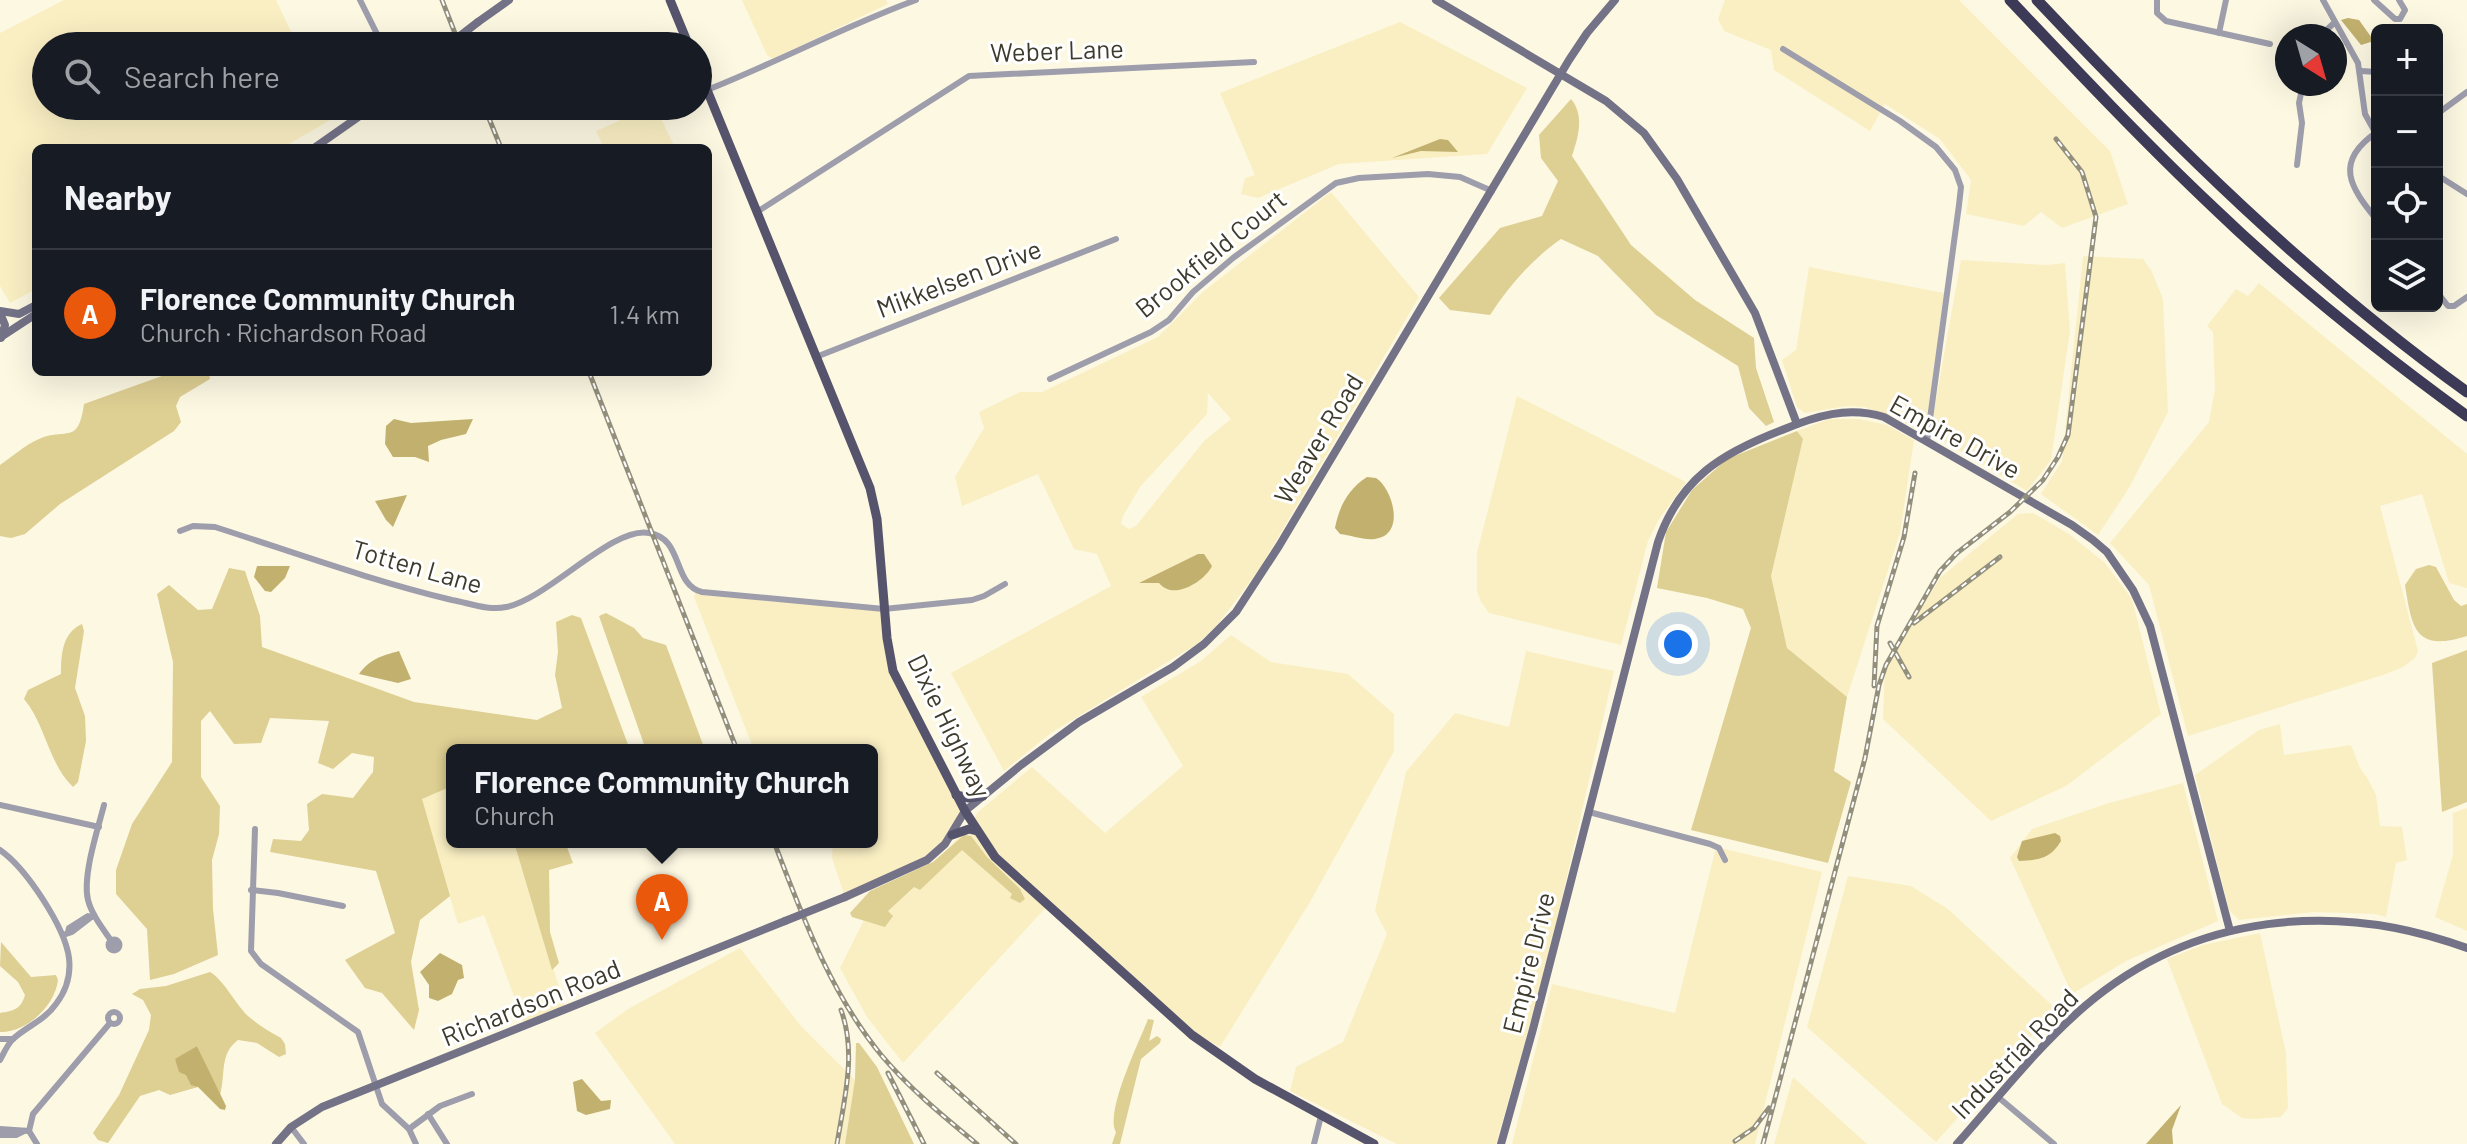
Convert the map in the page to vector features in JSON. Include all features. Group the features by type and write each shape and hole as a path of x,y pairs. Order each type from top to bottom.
{"highway":[{"path":"2010,0 2138,134 2216,210 2343,322 2467,416"},
{"path":"2037,0 2229,196 2356,307 2467,392"}],"main road":[{"path":"670,0 683,32"},
{"name":"Dixie Highway","path":"712,102 875,504 893,671 977,831 1002,865 1192,1035 1235,1066 1374,1144"},
{"path":"956,795 969,798 983,796"},
{"path":"952,835 969,829 977,831"}],"street":[{"path":"360,0 376,32"},
{"path":"712,88 916,0"},
{"path":"1436,0 1561,74 1625,115 1644,133 1667,163 1755,313 1797,424"},
{"name":"Weaver Road","path":"965,811 1079,722 1189,656 1236,612 1282,542 1561,74 1585,36 1615,0"},
{"path":"2157,0 2157,13 2162,19 2270,44"},
{"path":"2219,33 2226,0"},
{"path":"2323,0 2361,71 2365,114 2371,124"},
{"path":"2374,0 2395,19 2400,19 2405,10 2399,0"},
{"path":"465,32 505,1"},
{"path":"1783,49 1917,132 1943,154 1959,179 1959,205 1927,441"},
{"name":"Weber Lane","path":"757,212 969,76 1254,62"},
{"path":"2361,71 2371,72"},
{"path":"2297,165 2302,123 2300,96"},
{"path":"2443,111 2465,98"},
{"path":"320,144 354,120"},
{"path":"2371,138 2354,157 2350,172 2353,188 2371,212"},
{"name":"Brookfield Court","path":"1050,379 1151,332 1169,320 1193,292 1233,258 1336,183 1359,178 1428,174 1460,177 1492,191"},
{"path":"2443,179 2467,194"},
{"name":"Mikkelsen Drive","path":"816,357 1116,239"},
{"path":"2443,300 2448,306 2454,306 2467,297"},
{"path":"1,338 5,325 0,312 19,314 32,307"},
{"path":"1,338 32,317"},
{"name":"Empire Drive","path":"1501,1144 1658,542 1671,512 1692,482 1720,458 1741,446 1826,414 1863,412 1884,417 2081,531 2107,552 2133,590 2150,626 2230,931"},
{"name":"Totten Lane","path":"180,531 193,526 215,527 421,592 498,608 533,596 625,537 644,532 667,541 686,581 696,591 884,609"},
{"path":"884,609 972,600 1005,584"},
{"path":"0,805 99,827"},
{"path":"104,805 87,896 92,916 112,942"},
{"name":"Richardson Road","path":"276,1144 291,1127 322,1107 920,864 937,852 952,835 965,811"},
{"path":"1589,812 1715,846 1725,860"},
{"path":"255,829 249,945 252,955 353,1027 364,1043 382,1104 409,1129 416,1144"},
{"path":"0,850 12,859 66,933 70,967 65,988 45,1017 13,1039 0,1060"},
{"path":"251,890 343,906"},
{"path":"66,933 72,932 92,916"},
{"name":"Industrial Road","path":"1957,1144 2054,1035 2102,992 2169,954 2230,931 2300,920 2345,920 2400,927 2467,948"},
{"path":"0,1132 16,1135 26,1131 33,1114 110,1023"},
{"path":"0,1039 13,1039"},
{"path":"409,1129 440,1106 472,1094"},
{"path":"1998,1097 2054,1144"},
{"path":"428,1114 447,1144"},
{"path":"1314,1144 1321,1116"},
{"path":"291,1127 304,1144"},
{"path":"26,1131 37,1144"}],"shaded area":[{"path":"64,0 276,0 291,32 32,32 32,120 330,120 289,144 32,144 32,291 10,303 0,286 0,33"},
{"path":"742,0 886,0 888,4 773,59 767,55"},
{"path":"1725,0 1959,0 2110,151 2128,204 2062,228 2041,212 2024,226 1966,214 1971,180 1940,139 1885,104 1870,131 1774,70 1771,50 1724,31 1718,19"},
{"path":"2341,20 2359,20 2371,37 2371,42 2361,45"},
{"path":"1400,22 1527,88 1487,154 1339,164 1258,198 1241,194 1245,178 1255,175 1220,93"},
{"path":"1571,99 1579,119 1572,156 1631,245 1695,300 1754,338 1756,368 1774,422 1766,426 1749,408 1738,366 1656,315 1598,256 1561,239 1522,274 1490,315 1450,310 1439,298 1500,228 1542,216 1558,181 1541,158 1539,135"},
{"path":"621,120 662,120 673,144 602,144 596,131"},
{"path":"1440,139 1448,140 1458,152 1421,151 1392,158"},
{"path":"1331,192 1419,297 1259,570 1217,625 1197,644 1051,733 1004,771 951,673 1111,586 1097,554 1074,549 1038,474 962,506 955,477 984,428 979,412 1020,392 1042,392 1158,337 1204,291","holes":["1208,393 1231,419 1204,441 1136,526 1129,529 1121,524 1140,487 1207,414"]},
{"path":"2083,256 2143,259 2163,299 2168,412 2129,488 2098,535 2041,494 2062,461"},
{"path":"1961,260 2047,265 2065,263 2070,331 2051,460 2027,491 1930,433"},
{"path":"1809,267 1944,293 1925,435 1894,417 1864,407 1847,406 1805,413 1797,407 1782,360 1796,350"},
{"path":"2259,283 2467,454 2467,588 2449,583 2422,494 2380,506 2418,651 2415,658 2383,675 2188,736 2149,585 2110,543 2209,422 2215,389 2213,332 2207,326 2236,289 2248,296"},
{"path":"162,376 210,376 210,379 180,397 176,406 181,422 174,431 60,504 25,534 11,538 0,536 0,465 39,439 75,430 84,404"},
{"path":"1517,396 1686,482 1659,519 1648,541 1621,645 1489,613 1481,602 1477,591 1477,553"},
{"path":"394,419 411,423 473,419 466,434 428,446 429,462 415,457 393,457 385,444 386,426"},
{"path":"1829,419 1859,419 1887,425 1914,440 1900,533 1847,697 1787,648 1771,576 1803,439 1797,431"},
{"path":"1797,431 1803,439 1771,576 1787,648 1847,697 1834,771 1851,782 1828,863 1691,830 1751,628 1743,609 1657,588 1666,532 1692,490 1727,459"},
{"path":"1367,477 1376,478 1387,491 1393,509 1392,527 1387,534 1374,539 1340,534 1335,528 1342,506 1355,487"},
{"path":"407,495 393,527 375,501"},
{"path":"2033,513 2069,534 2105,563 2132,599 2161,714 2066,786 1991,821 1883,719 1885,666 1941,577 2018,514"},
{"path":"1198,554 1204,554 1212,566 1202,578 1188,587 1172,590 1159,583 1139,583"},
{"path":"2429,565 2436,567 2454,600 2461,606 2467,604 2467,636 2437,641 2427,639 2414,625 2405,585 2416,569"},
{"path":"257,566 290,566 285,578 271,592 265,591 254,577"},
{"path":"229,568 245,571 260,616 262,647 414,702 537,720 562,708 555,675 558,652 556,622 572,615 581,618 628,744 446,744 446,789 422,799 450,896 420,920 411,962 419,1010 414,1030 382,993 365,988 345,960 395,933 376,871 270,852 273,839 301,841 309,830 307,804 322,794 353,798 373,772 374,757 352,753 333,769 318,763 329,721 270,718 261,743 234,744 210,711 201,721 201,777 220,806 219,834 212,860 218,955 174,974 150,980 147,929 116,894 116,870 132,824 172,762 173,662 157,594 169,585 198,610 212,609"},
{"path":"696,591 884,609 889,654 965,811 937,852 845,897 832,858 833,848 878,848 878,744 752,744 694,597"},
{"path":"606,613 634,628 643,638 666,645 703,744 644,744 599,616"},
{"path":"82,624 84,631 75,688 85,716 86,741 78,782 73,787 58,767 24,699 28,690 61,674 62,652 67,639"},
{"path":"1231,635 1271,662 1348,674 1394,714 1394,751 1310,902 1220,1047 1200,1036 1051,902 903,1063 867,1017 840,968 880,888 935,862 965,831 978,812 1032,767 1105,833 1183,766 1141,697 1201,661"},
{"path":"2467,650 2467,802 2442,812 2432,663"},
{"path":"399,651 411,679 398,683 359,674 376,659"},
{"path":"1526,651 1614,671 1546,968 1496,1144 1397,1144 1290,1091 1296,1067 1343,1042 1387,934 1375,911 1406,772 1455,713 1509,727"},
{"path":"2280,724 2284,755 2351,745 2376,795 2380,826 2402,827 2407,860 2396,863 2386,917 2314,912 2239,920 2229,910 2195,775 2259,730"},
{"path":"2183,783 2218,921 2126,961 2072,994 2010,858 2032,829 2109,803"},
{"path":"446,789 446,848 516,848 566,1010 525,1026 484,915 458,924 421,799"},
{"path":"2467,808 2467,931 2435,917 2453,855 2453,813"},
{"path":"2055,833 2061,841 2053,852 2038,859 2019,861 2017,857 2022,841"},
{"path":"964,835 971,836 987,857 1020,889 1025,899 1020,903 1010,898 1012,894 962,850 920,890 914,887 888,911 893,916 885,927 852,917 850,913 870,891 933,862"},
{"path":"1716,847 1822,872 1755,1144 1512,1144 1552,984 1675,1013"},
{"path":"516,848 567,848 573,863 549,870 550,932 559,963 552,970"},
{"path":"1848,876 1911,886 1948,909 2056,1009 1936,1142 1807,1027"},
{"path":"2260,933 2286,1053 2288,1108 2281,1117 2253,1119 2242,1118 2222,1104 2167,959 2203,945"},
{"path":"1,942 31,977 56,975 58,980 51,999 38,1016 20,1028 0,1032 0,1013 16,1008 25,995 18,982 0,966"},
{"path":"740,948 801,1026 855,1080 845,1144 675,1144 595,1033 628,1009"},
{"path":"440,953 462,965 464,978 458,980 452,994 438,1001 429,998 429,985 420,972"},
{"path":"210,972 248,1016 281,1038 286,1054 279,1057 257,1043 238,1040 226,1058 220,1095 197,1046 175,1060 198,1087 170,1095 159,1090 140,1096 108,1143 98,1140 93,1133 119,1095 149,1030 151,1015 143,1000 132,994 140,989 166,986"},
{"path":"1148,1019 1154,1020 1149,1041 1157,1036 1161,1039 1160,1043 1141,1059 1120,1144 1112,1144 1119,1093"},
{"path":"856,1043 877,1067 914,1144 845,1144 855,1080"},
{"path":"197,1046 226,1106 225,1110 220,1109 198,1087 191,1085 186,1075 179,1072 175,1059"},
{"path":"1793,1077 1867,1144 1774,1144"},
{"path":"582,1079 601,1101 611,1100 610,1109 586,1115 577,1111 573,1082"},
{"path":"2181,1105 2172,1130 2173,1144 2146,1144"}],"railway":[{"path":"442,0 455,32"},
{"path":"490,120 499,144"},
{"path":"1763,1144 1865,758 1879,685 1886,665 1940,571 2043,480 2068,435 2096,217 2082,172 2056,139"},
{"path":"591,376 735,744"},
{"path":"1874,686 1877,626 1904,537 1915,473"},
{"path":"1914,623 2000,557"},
{"path":"1890,643 1909,677"},
{"path":"776,848 819,954 847,1007 882,1056 904,1080 977,1144"},
{"path":"837,1144 849,1060 846,1026 841,1010"},
{"path":"888,1073 924,1144"},
{"path":"937,1073 1016,1144"},
{"path":"1735,1141 1754,1128 1769,1108"}],"place":[{"name":"Florence Community Church","path":"662,940"}]}
